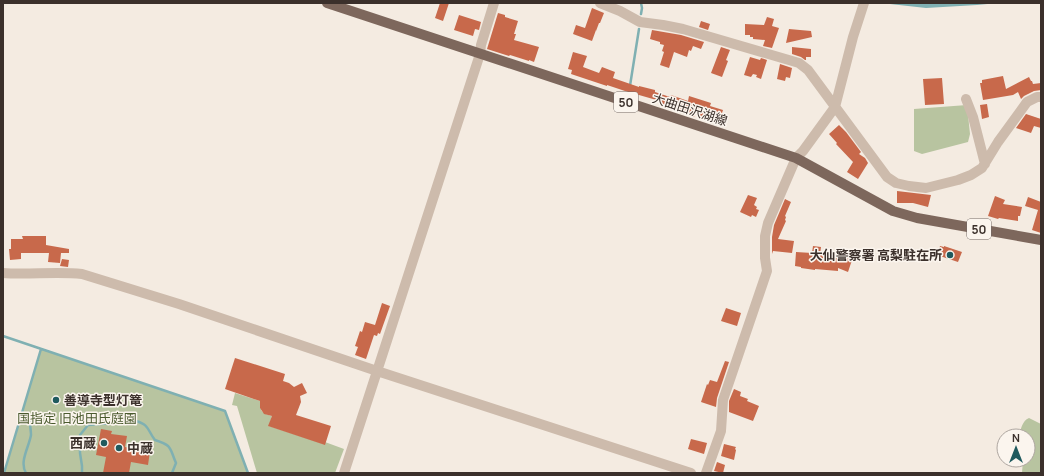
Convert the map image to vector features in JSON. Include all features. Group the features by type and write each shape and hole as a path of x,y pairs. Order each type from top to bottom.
{"main road":[{"name":"大曲田沢湖線","path":"327,3 796,158 893,211 917,218 1041,240"}],"street":[{"path":"344,473 480,54 481,45 494,3"},
{"path":"600,3 620,11 640,22 683,29 799,63 808,70 887,177 896,183 909,186 926,188 971,176 982,168 998,142 1027,102 1037,97 1041,97"},
{"path":"706,473 721,432 723,400 767,271 765,258 765,236 768,223 796,158 803,151 835,107 864,3"},
{"path":"966,99 973,117 985,164"},
{"path":"3,273 17,274 69,272 82,274 179,304 377,371 691,473"}],"green space":[{"path":"967,105 970,134 968,142 922,154 914,151 914,109"},
{"name":"国指定 旧池田氏庭園","path":"41,349 225,411 248,473 4,473"},
{"path":"235,393 260,401 260,408 262,412 272,416 269,426 344,449 335,473 257,473 237,406 232,405"},
{"path":"1029,418 1041,424 1041,473 1022,473 1022,468 1036,468 1036,428 1021,428"}],"water":[{"path":"881,3 998,3 926,8"}],"building":[{"path":"440,3 449,3 443,21 435,18"},
{"path":"592,8 604,13 592,41 573,34 576,25 585,28"},
{"path":"498,13 518,21 514,34 516,34 514,40 539,47 534,62 487,49"},
{"path":"459,15 481,22 479,30 475,29 473,36 454,30"},
{"path":"767,17 774,19 772,26 779,28 772,48 763,46 765,40 753,39 750,35 745,35 745,24 764,25"},
{"path":"701,21 710,24 708,30 699,27"},
{"path":"789,29 811,31 812,37 786,43"},
{"path":"652,30 681,35 704,42 701,49 693,46 691,51 689,50 687,57 674,52 669,68 660,65 664,52 662,51 664,45 650,39"},
{"path":"721,47 730,50 726,60 728,61 722,77 711,73"},
{"path":"792,47 811,49 811,57 806,57 805,60 792,54"},
{"path":"573,52 587,56 583,67 599,73 602,67 615,72 613,78 639,87 655,90 655,92 670,97 671,95 688,101 689,96 711,103 710,106 723,110 719,122 695,114 694,117 683,113 684,111 659,103 660,101 571,74 572,70 568,69"},
{"path":"750,57 760,60 761,58 767,60 761,79 756,77 757,75 753,74 751,77 744,75"},
{"path":"780,64 792,68 790,78 786,77 785,81 777,79"},
{"path":"1003,76 1006,89 1029,77 1033,84 1041,83 1041,90 1034,91 1021,99 1018,92 1013,95 983,100 980,83 982,83 982,80"},
{"path":"942,78 944,104 925,105 923,79"},
{"path":"987,104 989,117 982,119 980,105"},
{"path":"1026,114 1041,119 1041,128 1034,126 1031,133 1016,128"},
{"path":"839,125 861,152 859,154 865,158 868,163 858,179 847,172 853,162 829,134"},
{"path":"897,191 931,195 928,207 913,203 897,203"},
{"path":"748,195 757,198 754,205 757,207 756,209 759,210 756,217 752,215 751,217 740,212"},
{"path":"995,196 1005,200 1003,204 1022,207 1020,216 1018,216 1018,221 998,219 988,216"},
{"path":"1028,197 1041,202 1041,233 1032,230 1038,210 1025,206"},
{"path":"785,199 791,202 785,216 786,221 778,239 794,241 792,253 773,251 772,254 774,225"},
{"path":"22,236 46,236 46,245 69,249 69,253 61,253 60,263 48,262 49,253 21,253 21,259 10,260 9,249 11,249 11,239 23,239"},
{"path":"813,246 821,247 820,254 825,255 825,257 837,258 839,255 852,260 848,272 838,268 838,271 815,270 795,266 796,252 812,253"},
{"name":"大仙警察署 高梨駐在所","path":"940,246 962,252 958,262 940,256 941,254 938,253"},
{"path":"62,259 69,260 68,267 60,266"},
{"path":"382,303 390,306 380,334 378,333 377,336 374,335 366,359 355,355 358,347 355,346 360,331 362,332 365,322 375,325"},
{"path":"726,308 741,313 737,326 721,321"},
{"path":"235,358 285,374 283,381 294,387 302,383 307,393 300,396 301,402 296,415 331,426 325,445 268,426 272,416 264,414 260,408 260,401 225,389"},
{"path":"725,361 729,362 717,398 716,407 701,402 707,384 708,385 710,380 717,382"},
{"path":"734,389 741,392 740,396 748,399 747,401 759,406 753,421 729,412 729,401"},
{"path":"101,429 112,431 111,434 127,436 125,447 150,451 148,465 131,462 129,473 103,473 106,457 96,455"},
{"path":"691,439 707,443 704,454 688,449"},
{"path":"724,444 736,447 734,460 721,456"},
{"path":"717,462 725,465 723,473 714,471"}],"waterway":[{"path":"641,3 641,14"},
{"path":"629,92 639,29"},
{"path":"3,336 225,411 248,473"},
{"path":"4,473 41,349"},
{"path":"21,415 30,422 31,435 24,459 24,469 26,473"},
{"path":"82,473 80,435 88,425 136,421 144,424 155,440 170,448 176,463 172,473"}],"place":[{"name":"大仙警察署 高梨駐在所","path":"950,255"},
{"name":"善導寺型灯篭","path":"56,400"},
{"name":"西蔵","path":"104,443"},
{"name":"中蔵","path":"119,448"}]}
